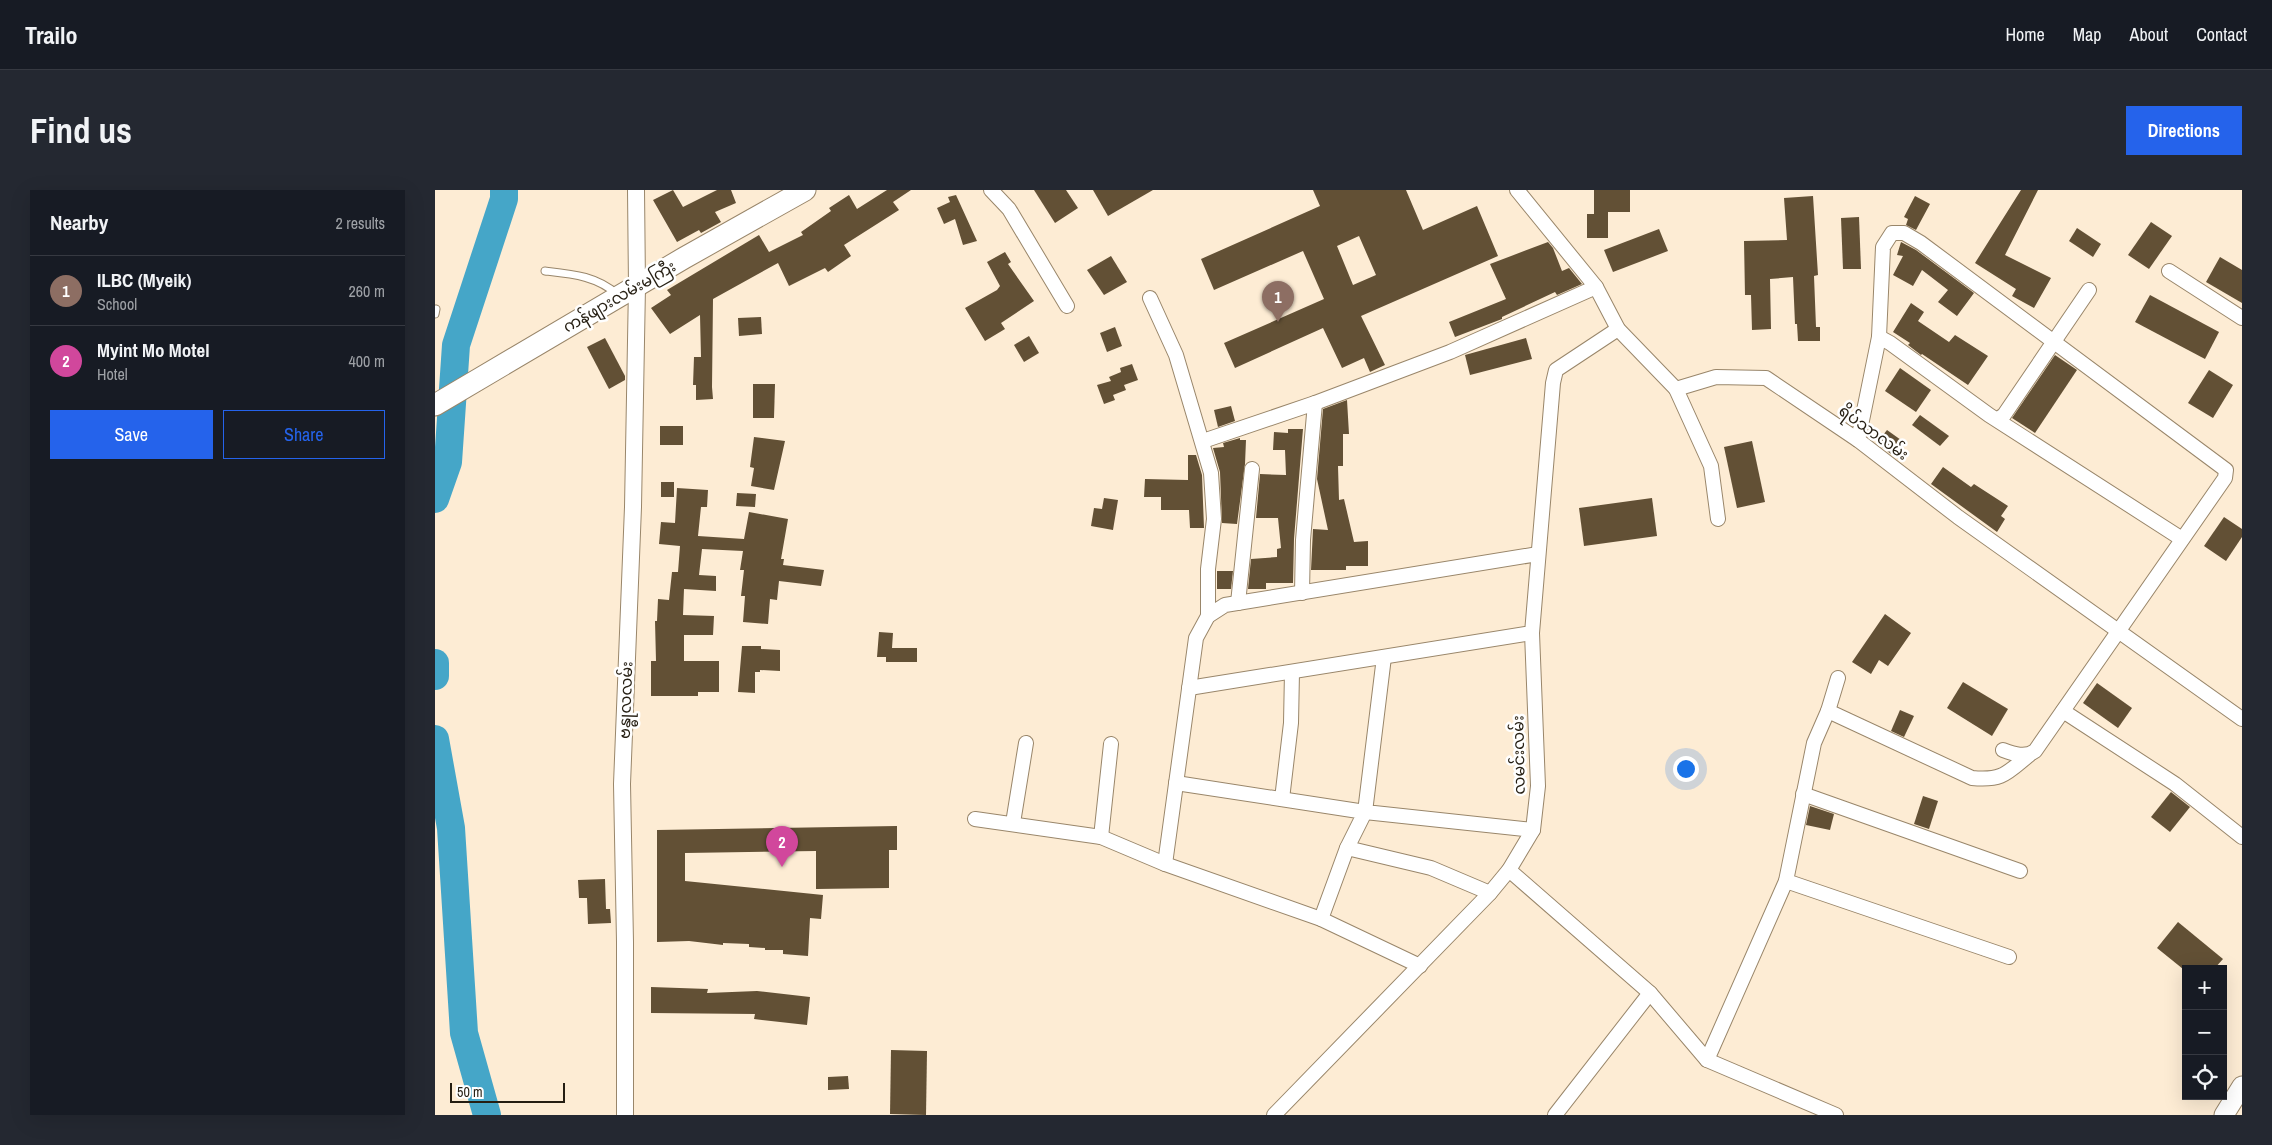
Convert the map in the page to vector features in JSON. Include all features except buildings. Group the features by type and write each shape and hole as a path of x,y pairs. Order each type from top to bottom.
{"main road":[{"name":"ကန်ဖျားလမ်းမကြီး","path":"435,405 628,291 805,190"},
{"path":"2224,1115 2242,1086"}],"street":[{"name":"ဗန္ဓုလလမ်း","path":"625,1115 625,942 622,784 633,507 628,291 636,190"},
{"path":"991,190 1009,209 1067,306"},
{"path":"1517,190 1596,287 1618,329 1676,389 1711,466 1718,519"},
{"path":"1828,711 1973,778 1991,780 2005,775 2035,751 2225,478 2226,470 1904,233 1891,233 1883,247 1879,337 1876,360 1858,440"},
{"path":"2169,271 2242,318"},
{"path":"1203,441 1315,403 1450,352 1596,287"},
{"path":"1997,419 2004,415 2089,290"},
{"path":"1150,298 1175,355 1203,441 1211,473 1214,519 1208,568 1209,616"},
{"name":"လမင်းလမ်း","path":"1275,1115 1490,893 1509,870 1533,830 1538,786 1532,634 1553,383 1556,370 1618,329"},
{"path":"1879,337 1997,419 2182,539"},
{"name":"ရိပ်သာလမ်း","path":"1676,389 1716,377 1766,378 1858,440 1958,517 2242,719"},
{"path":"1302,593 1303,540 1315,403"},
{"path":"1238,603 1252,469"},
{"path":"1165,864 1196,638 1209,616 1225,605 1538,554"},
{"path":"1189,688 1532,634"},
{"path":"1321,919 1347,848 1365,812 1384,657"},
{"path":"1281,799 1291,723 1292,672"},
{"path":"1707,1060 1786,881 1814,743 1828,711 1838,678"},
{"path":"2063,711 2175,784 2242,837"},
{"path":"1013,823 1026,743"},
{"path":"1101,837 1111,744"},
{"path":"2003,750 2018,755 2029,755"},
{"path":"1176,783 1365,812 1533,830"},
{"path":"1803,794 2020,871"},
{"path":"975,819 1101,837 1165,864 1321,919 1420,966"},
{"path":"1347,848 1431,868 1490,893"},
{"path":"1509,870 1650,993 1707,1060 1836,1115"},
{"path":"1786,881 2009,958"},
{"path":"1555,1115 1650,993"}],"lane":[{"path":"545,270 578,274 597,280 609,287 628,291"}],"waterway":[{"path":"435,499 448,462 456,345 504,199 504,190"},
{"path":"435,663 435,676"},
{"path":"435,739 451,828 464,1033 487,1115"}],"place":[{"name":"ILBC (Myeik)","path":"1278,322"},
{"name":"Myint Mo Motel","path":"782,867"}]}
